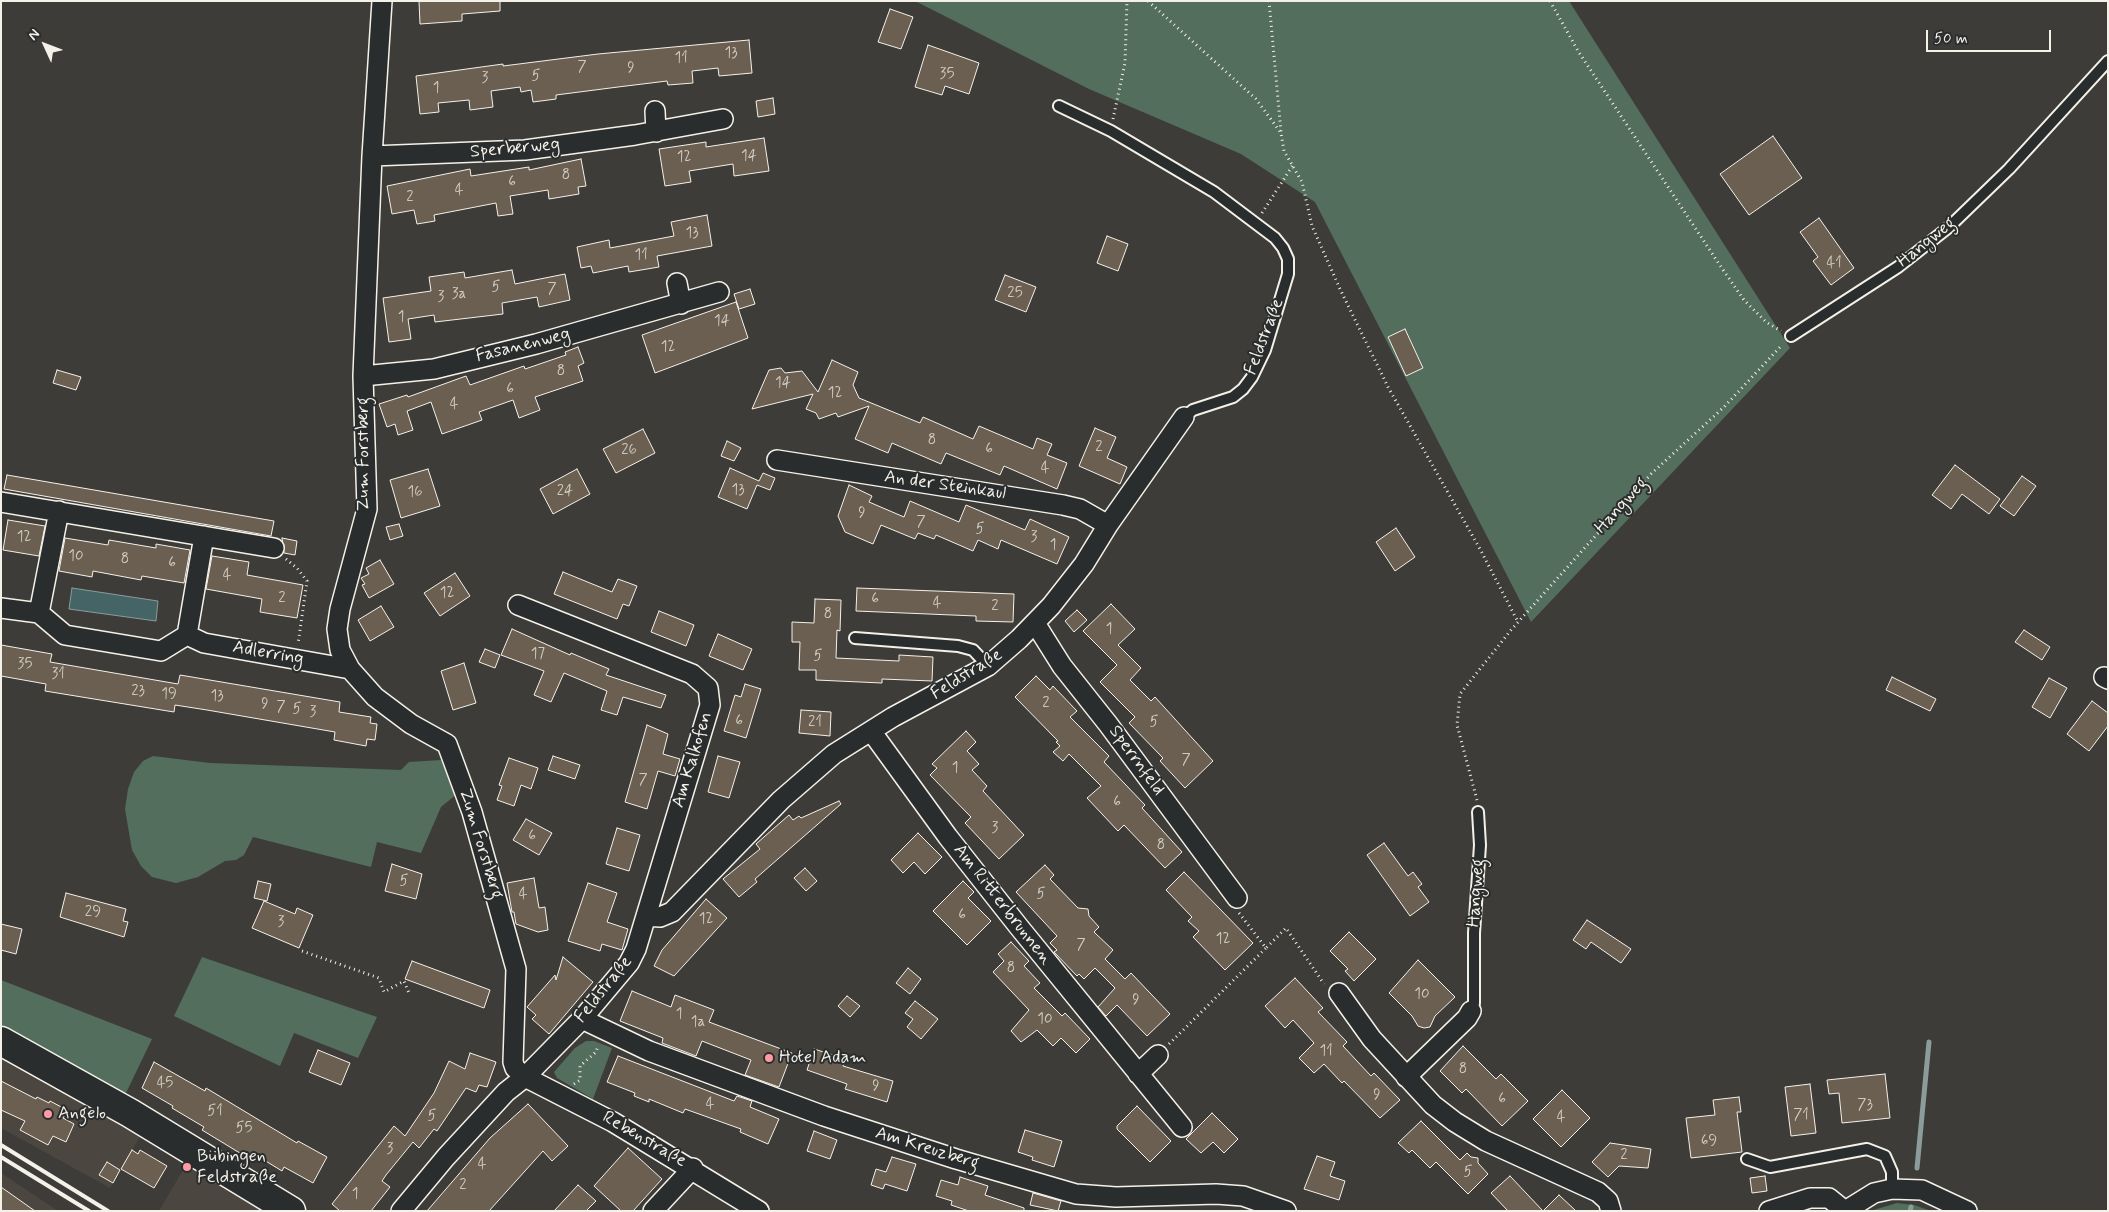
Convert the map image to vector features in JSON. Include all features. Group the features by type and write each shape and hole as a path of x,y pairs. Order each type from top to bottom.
{"street":[{"name":"Zum Forstberg","path":"382,1 372,156 363,376 367,510 340,609 337,629 340,650 350,670 375,697 411,724 447,744 472,812 516,968 513,1062 515,1068 525,1077"},
{"path":"654,111 656,132"},
{"name":"Sperberweg","path":"372,156 525,150 656,132 723,120"},
{"path":"677,284 681,304"},
{"name":"Fasanenweg","path":"363,376 434,369 536,344 719,292"},
{"name":"Feldstraße","path":"401,1211 457,1144 506,1092 525,1077 582,1019 629,963 636,949 646,916 660,916 672,912 800,781 834,754 871,731 988,666 1035,623 1084,564 1108,526 1184,417"},
{"name":"An der Steinkaul","path":"777,460 1024,497 1080,509 1108,526"},
{"path":"1,502 274,548"},
{"path":"39,613 59,511"},
{"path":"1,608 39,613 65,634 161,651 187,635 204,536"},
{"name":"Am Kalkofen","path":"518,605 692,674 708,688 710,705 646,916"},
{"name":"Sperrnfeld","path":"1035,623 1062,666 1108,724 1237,898"},
{"name":"Adlerring","path":"187,635 204,643 350,670"},
{"name":"Am Ritterbrunnen","path":"871,731 954,844 1138,1074 1182,1126"},
{"path":"1339,993 1372,1039 1433,1105 1455,1122 1486,1141 1598,1192 1608,1201 1611,1211"},
{"name":"Hangweg","path":"1406,1077 1468,1018 1472,1011"},
{"name":"Am Kreuzberg","path":"582,1019 649,1051 824,1116 1076,1194 1116,1198 1216,1194 1244,1196 1286,1211"},
{"path":"1,1041 130,1112 291,1211"},
{"path":"1138,1074 1158,1054"},
{"name":"Rebenstraße","path":"525,1077 614,1122 693,1168 759,1211"},
{"path":"654,1211 693,1168"},
{"path":"1769,1211 1810,1198 1829,1198 1845,1211 1874,1193 1892,1190 1922,1190 1964,1210"}],"lane":[{"name":"Hangweg","path":"1791,336 1898,267 1949,227 2009,169 2108,61"},
{"name":"Feldstraße","path":"1059,106 1111,131 1214,192 1275,238 1283,248 1288,259 1288,274 1264,350 1252,377 1243,389 1233,397 1193,410 1184,417"},
{"path":"855,638 958,646 973,650 988,666"},
{"name":"Hangweg","path":"1472,1011 1474,1003 1474,933 1480,845 1478,812"},
{"path":"1747,1159 1770,1167 1867,1149 1885,1156 1892,1172 1892,1190"}],"path":[{"path":"1111,131 1125,63 1127,1"},
{"path":"1148,1 1256,99 1281,133"},
{"path":"1269,1 1284,151 1302,182 1312,226 1388,387 1480,549 1518,622"},
{"path":"1550,1 1578,51 1744,300 1766,322 1791,336"},
{"path":"1256,222 1293,165"},
{"name":"Hangweg","path":"1478,812 1468,763 1456,726 1460,694 1518,622 1655,470 1724,407 1791,336"},
{"path":"274,548 279,556 297,568 307,581 295,659"},
{"path":"1237,898 1233,905 1266,948"},
{"path":"1176,1036 1286,928 1328,990 1339,993"},
{"path":"302,951 379,978 384,992 404,981 409,993"},
{"path":"572,1086 580,1080 580,1066 596,1052 599,1043"}],"shaded area":[{"path":"1,1056 141,1135 110,1188 1,1128"},
{"path":"187,1163 265,1211 159,1211"},
{"path":"1,1173 58,1211 1,1211"}],"green space":[{"path":"915,1 1569,1 1790,348 1531,622 1315,202 1241,154 1089,89"},
{"path":"153,756 210,763 401,770 409,762 441,760 458,793 441,807 421,853 377,842 371,867 253,837 244,855 236,860 225,861 198,877 176,883 152,877 141,866 132,850 125,809 128,789 134,772 143,761"},
{"path":"202,957 377,1017 358,1058 294,1033 280,1066 174,1016"},
{"path":"1,980 152,1039 125,1095 1,1027"},
{"path":"586,1041 594,1041 612,1048 593,1099 557,1078 554,1072 575,1048"},
{"path":"1897,1203 1914,1205 1931,1211 1870,1211"}],"water":[{"path":"72,588 158,601 156,621 69,609"}],"building":[{"path":"419,1 500,1 500,11 462,14 462,21 420,24"},
{"path":"890,9 913,17 901,49 878,42"},
{"path":"749,40 752,73 719,76 718,68 692,71 693,83 668,85 667,81 556,95 556,99 533,102 531,90 521,92 520,87 491,91 493,107 470,110 469,100 438,103 439,112 420,114 416,76 503,64 503,66 598,54"},
{"path":"928,45 979,63 969,94 945,86 942,95 915,87"},
{"path":"773,98 775,114 758,117 756,101"},
{"path":"1773,136 1802,178 1749,215 1720,174"},
{"path":"764,138 769,171 734,176 733,164 689,171 691,182 665,186 659,149 706,142 706,147"},
{"path":"581,159 586,186 578,187 579,194 549,199 548,190 510,196 513,214 498,216 496,203 434,215 435,221 417,224 414,210 392,214 387,186 470,169 471,176 529,167 529,170"},
{"path":"707,215 712,246 657,256 659,267 629,272 628,266 593,273 591,266 581,268 577,247 609,240 610,248 674,236 671,222"},
{"path":"1819,218 1854,268 1831,285 1813,261 1818,257 1800,232"},
{"path":"1107,236 1128,244 1118,271 1097,263"},
{"path":"512,270 515,284 565,274 570,300 539,307 537,297 502,303 503,314 435,322 434,315 408,319 411,339 389,342 383,298 431,291 429,277 464,272 465,278"},
{"path":"1005,275 1036,287 1026,312 995,300"},
{"path":"750,289 755,304 739,309 734,294"},
{"path":"736,302 748,338 655,373 642,335"},
{"path":"1405,329 1423,368 1406,376 1388,337"},
{"path":"578,347 584,363 578,366 583,381 535,397 540,410 519,418 513,400 479,412 482,420 442,434 431,402 407,411 413,430 398,435 395,424 387,427 379,404 407,395 408,397 466,376 470,385 524,366 525,369 566,355 565,352"},
{"path":"832,360 858,372 853,385 859,398 920,423 923,417 973,439 979,426 1033,449 1037,438 1052,444 1047,455 1067,463 1057,489 1004,466 1000,475 946,453 941,464 892,443 888,453 855,439 869,406 838,417 836,413 819,419 816,413 806,409 813,394 752,409 769,370 781,368 785,373 802,371 818,392"},
{"path":"57,370 81,377 76,390 53,383"},
{"path":"1095,428 1116,437 1107,458 1127,467 1120,484 1079,466"},
{"path":"643,429 655,453 616,473 603,449"},
{"path":"727,441 741,448 734,461 721,456"},
{"path":"1955,465 2000,499 1989,514 1962,494 1951,509 1932,495"},
{"path":"730,468 759,481 763,473 775,478 770,490 757,485 747,509 718,497"},
{"path":"428,469 440,506 401,518 390,480"},
{"path":"577,469 590,494 553,514 540,489"},
{"path":"7,475 274,521 271,536 4,489"},
{"path":"2022,476 2036,486 2014,516 2000,506"},
{"path":"849,485 872,496 869,502 904,517 910,501 959,522 966,505 1025,530 1030,519 1069,537 1057,564 1001,540 998,549 978,540 973,551 936,535 934,539 918,533 915,539 881,525 873,544 845,532 838,516"},
{"path":"8,520 45,526 39,556 3,550"},
{"path":"399,524 403,536 390,540 386,527"},
{"path":"1396,528 1415,557 1395,571 1376,542"},
{"path":"65,538 108,545 109,540 156,548 156,544 190,550 184,583 142,576 141,580 93,571 92,577 59,571"},
{"path":"282,538 297,541 295,555 284,553"},
{"path":"212,556 249,562 247,575 303,585 297,618 260,612 262,599 206,589"},
{"path":"380,560 394,584 369,598 362,585 365,584 361,578 369,574 366,568"},
{"path":"563,572 612,592 618,579 637,586 629,606 623,604 617,619 554,594"},
{"path":"455,573 470,596 440,616 424,593"},
{"path":"857,588 1014,594 1013,622 976,621 976,616 856,611"},
{"path":"815,599 841,600 840,631 837,630 836,658 899,661 899,655 933,657 932,681 882,679 882,683 816,680 816,670 799,670 800,642 792,642 792,622 814,623"},
{"path":"1111,604 1135,629 1118,645 1141,668 1130,680 1151,701 1155,697 1213,761 1185,788 1160,761 1163,758 1129,723 1135,717 1100,682 1117,665 1083,631"},
{"path":"381,606 394,627 370,641 358,620"},
{"path":"1077,610 1087,620 1074,632 1065,621"},
{"path":"659,611 694,625 686,646 651,632"},
{"path":"512,629 570,655 571,653 609,669 606,675 666,695 661,708 623,697 617,715 601,710 607,691 564,673 551,702 534,695 544,671 501,655"},
{"path":"2024,630 2050,647 2042,660 2015,642"},
{"path":"718,634 752,649 743,670 709,656"},
{"path":"1,645 52,654 50,662 178,684 180,675 340,702 339,712 371,717 370,723 377,724 375,740 367,739 366,746 334,740 335,732 207,710 175,705 174,712 45,691 46,684 1,676"},
{"path":"485,649 500,655 495,668 479,662"},
{"path":"464,663 476,703 453,710 441,671"},
{"path":"1036,676 1050,690 1053,686 1077,711 1070,717 1109,756 1104,762 1145,805 1142,808 1182,852 1165,868 1124,825 1118,831 1087,798 1101,786 1069,754 1063,761 1053,752 1060,746 1056,742 1058,741 1015,697"},
{"path":"1892,677 1936,699 1930,711 1886,690"},
{"path":"2049,678 2067,688 2050,718 2032,707"},
{"path":"745,684 761,689 746,738 724,731 735,695 741,697"},
{"path":"2092,701 2108,713 2108,726 2089,751 2067,734"},
{"path":"801,710 831,712 830,736 799,733"},
{"path":"647,725 668,734 663,754 680,759 675,776 658,771 647,809 625,802"},
{"path":"966,731 976,742 967,751 979,764 972,770 987,786 983,791 1024,835 999,859 965,823 971,817 930,775 937,768 932,764"},
{"path":"553,756 580,765 575,779 548,770"},
{"path":"718,756 740,762 729,798 708,792"},
{"path":"509,758 538,768 531,789 521,785 514,806 497,800 502,786 499,785"},
{"path":"839,801 841,804 755,879 757,882 739,897 723,879 760,849 756,844 789,815 793,820 799,816 801,818"},
{"path":"526,819 552,833 539,855 513,840"},
{"path":"617,828 640,835 629,871 606,864"},
{"path":"918,833 942,857 925,874 914,862 903,873 891,860"},
{"path":"1384,843 1408,876 1413,872 1422,884 1418,887 1429,902 1410,916 1367,855"},
{"path":"392,864 422,874 416,899 385,891"},
{"path":"1045,865 1054,875 1050,879 1078,908 1088,909 1089,916 1099,927 1094,932 1113,950 1105,959 1125,979 1131,973 1170,1014 1147,1036 1117,1005 1106,1016 1098,1007 1115,988 1095,968 1084,979 1079,974 1077,976 1054,952 1057,950 1050,943 1057,936 1016,892"},
{"path":"805,868 817,881 806,891 794,878"},
{"path":"1184,872 1253,943 1225,970 1193,937 1199,931 1188,921 1192,917 1166,890"},
{"path":"534,878 539,908 545,907 548,930 538,932 516,924 507,883"},
{"path":"258,881 271,884 267,901 254,898"},
{"path":"963,881 974,892 968,898 991,921 967,945 933,911"},
{"path":"588,883 617,893 607,922 628,929 622,950 602,944 600,951 568,941"},
{"path":"66,893 126,909 123,921 128,922 124,937 60,917"},
{"path":"706,899 727,918 674,976 654,966 662,950"},
{"path":"264,901 295,914 297,908 313,915 299,948 252,928"},
{"path":"1587,920 1631,949 1621,963 1591,942 1586,949 1573,940"},
{"path":"1,924 22,929 16,954 1,950"},
{"path":"1349,932 1376,959 1354,981 1345,971 1348,969 1330,951"},
{"path":"1011,942 1029,961 1024,966 1040,983 1034,988 1062,1016 1065,1013 1090,1039 1076,1053 1061,1038 1053,1046 1037,1030 1021,1042 1011,1031 1029,1010 993,972 1004,961 998,954"},
{"path":"563,957 593,982 549,1034 532,1019 536,1015 527,1007 555,975 556,980"},
{"path":"1418,960 1455,997 1435,1016 1430,1027 1424,1028 1418,1026 1412,1016 1389,993"},
{"path":"412,961 490,990 484,1008 405,979"},
{"path":"908,968 921,979 910,994 896,983"},
{"path":"1295,978 1323,1008 1318,1012 1347,1042 1343,1046 1371,1076 1374,1073 1400,1100 1380,1118 1344,1081 1342,1083 1324,1064 1314,1073 1299,1058 1314,1043 1293,1020 1285,1028 1265,1006"},
{"path":"632,991 671,1007 675,995 714,1010 709,1022 792,1053 779,1087 745,1075 751,1060 702,1041 696,1056 662,1043 663,1038 620,1021"},
{"path":"847,996 860,1006 850,1017 838,1006"},
{"path":"915,1001 938,1019 921,1039 907,1027 913,1019 905,1013"},
{"path":"1463,1046 1496,1079 1501,1074 1528,1101 1502,1126 1466,1089 1462,1093 1440,1071"},
{"path":"814,1049 846,1059 843,1066 893,1081 887,1102 845,1089 847,1084 807,1070"},
{"path":"318,1050 350,1063 341,1085 309,1072"},
{"path":"470,1053 496,1062 487,1087 479,1085 476,1092 466,1088 437,1131 434,1129 419,1148 413,1142 382,1181 390,1187 371,1211 340,1211 332,1204 394,1126 405,1136 434,1093 449,1061 465,1069"},
{"path":"618,1056 734,1101 737,1096 752,1101 750,1107 779,1119 768,1144 740,1132 741,1129 685,1109 683,1113 649,1099 649,1102 634,1096 635,1093 607,1082"},
{"path":"154,1062 205,1091 206,1088 297,1143 298,1141 327,1157 313,1183 284,1167 282,1171 251,1152 248,1158 202,1130 204,1127 172,1108 173,1106 142,1088"},
{"path":"1885,1074 1890,1118 1842,1123 1839,1093 1829,1094 1827,1080"},
{"path":"1,1081 36,1099 37,1097 49,1103 50,1101 67,1110 63,1118 74,1124 66,1142 53,1136 48,1145 20,1130 25,1121 1,1110"},
{"path":"1810,1084 1816,1133 1791,1136 1785,1087"},
{"path":"1562,1090 1590,1118 1561,1147 1533,1119"},
{"path":"1739,1097 1741,1112 1737,1112 1742,1152 1691,1158 1686,1118 1715,1115 1713,1100"},
{"path":"528,1104 568,1146 552,1161 543,1151 489,1211 427,1211 490,1138"},
{"path":"1137,1106 1171,1141 1150,1162 1117,1129 1117,1126"},
{"path":"1212,1113 1238,1139 1224,1153 1213,1142 1201,1153 1186,1139"},
{"path":"1421,1121 1460,1160 1467,1153 1471,1157 1478,1158 1478,1163 1488,1174 1468,1194 1436,1162 1430,1168 1412,1150 1409,1153 1398,1143"},
{"path":"1025,1130 1062,1141 1054,1167 1032,1160 1033,1157 1018,1152"},
{"path":"814,1131 837,1140 830,1159 807,1151"},
{"path":"1610,1143 1651,1149 1648,1168 1619,1166 1608,1177 1592,1162"},
{"path":"628,1148 662,1179 633,1211 621,1211 594,1186"},
{"path":"132,1150 138,1154 140,1150 167,1166 154,1188 121,1169"},
{"path":"1317,1156 1335,1162 1330,1176 1345,1181 1339,1200 1304,1189"},
{"path":"892,1157 916,1164 907,1191 885,1184 883,1189 871,1185 876,1169 886,1172"},
{"path":"107,1162 120,1170 113,1183 99,1175"},
{"path":"1510,1176 1543,1211 1508,1211 1491,1193"},
{"path":"1765,1176 1767,1191 1752,1193 1750,1178"},
{"path":"960,1177 988,1186 985,1195 1024,1208 1024,1211 969,1211 951,1205 952,1201 936,1196 941,1180 958,1185"},
{"path":"578,1185 596,1201 586,1211 554,1211"},
{"path":"1,1187 35,1211 1,1211"},
{"path":"1033,1193 1061,1201 1058,1211 1030,1205"},
{"path":"1559,1195 1576,1211 1543,1211"}],"waterway":[{"path":"1917,1168 1929,1042"},
{"path":"1910,1211 1911,1207"}],"railway":[{"path":"1,1145 108,1211"},
{"path":"1,1157 89,1211"}],"place":[{"name":"Hotel Adam","path":"769,1058"},
{"name":"Angelo","path":"48,1114"},
{"name":"Bübingen Feldstraße","path":"187,1167"}]}
